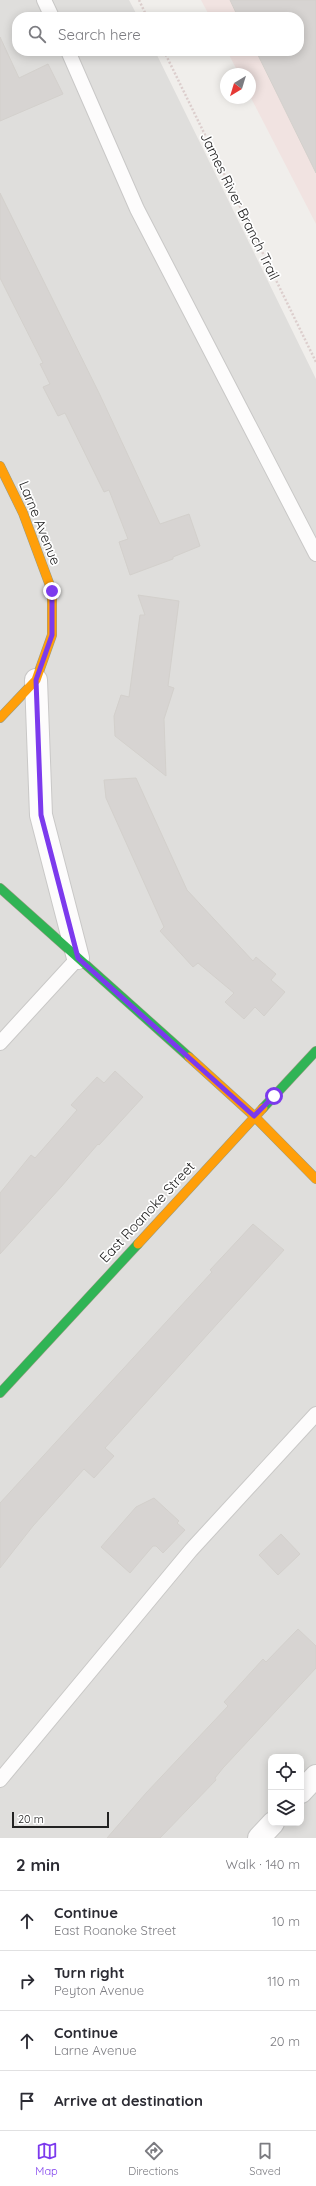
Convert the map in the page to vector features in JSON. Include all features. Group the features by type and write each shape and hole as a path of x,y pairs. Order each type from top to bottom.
{"street":[{"name":"Larne Avenue","path":"0,466 23,513 52,591 52,635 36,680 0,718"},
{"path":"36,680 41,815 78,958"},
{"path":"0,888 254,1116 316,1179"},
{"name":"East Roanoke Street","path":"0,1392 254,1116 316,1051"},
{"path":"303,1790 316,1776"},
{"path":"259,1838 270,1826"}],"lane":[{"path":"44,0 50,12"},
{"path":"70,56 137,209 316,554"},
{"path":"0,1043 78,958"},
{"path":"0,1780 191,1550 316,1414"}],"path":[{"path":"139,0 145,12"},
{"name":"James River Branch Trail","path":"166,56 316,362"}],"shaded area":[{"path":"0,0 129,0 135,12 12,12 12,56 157,56 316,379 316,1838 0,1838"},
{"path":"201,0 316,0 316,224 254,104 256,104 256,68 236,68 230,56 304,56 304,12 207,12"}],"building":[{"path":"230,0 316,0 316,173 258,56 304,56 304,12 236,12"},
{"path":"0,37 19,78 48,64 63,94 0,121"},
{"path":"0,193 100,395 160,524 189,514 200,546 173,557 173,559 130,575 119,542 128,539 109,490 104,492 65,413 58,416 43,387 50,384 40,364 43,363 0,278"},
{"path":"138,595 179,601 168,686 174,688 164,719 166,776 115,736 114,716 121,695 129,697 140,615 145,615"},
{"path":"136,778 187,890 253,961 256,957 276,974 271,980 285,992 264,1016 255,1007 244,1019 225,1002 234,993 198,963 193,967 160,931 164,927 106,798 104,780"},
{"path":"115,1071 143,1097 99,1145 98,1144 0,1254 0,1193 31,1155 35,1158 77,1110 71,1105 97,1077 104,1083"},
{"path":"253,1224 284,1250 105,1448 114,1456 94,1478 84,1469 33,1526 0,1568 0,1503 212,1272 210,1270"},
{"path":"154,1498 179,1521 177,1523 185,1530 163,1553 156,1546 153,1546 130,1573 101,1547 136,1507"},
{"path":"281,1534 300,1554 278,1575 259,1555"},
{"path":"298,1629 316,1646 316,1668 223,1768 215,1778 216,1780 160,1838 107,1838 146,1793 228,1706 224,1702 263,1659 266,1662"}],"traffic: fast":[{"path":"0,888 189,1057"},
{"path":"263,1108 316,1051"},
{"path":"0,1393 138,1244"}],"traffic: slow":[{"path":"0,466 23,513 52,591 52,635 36,680 0,718"},
{"path":"189,1057 254,1116 316,1179"},
{"path":"138,1244 263,1108"}],"route":[{"path":"52,591 52,635 36,680 41,815 78,958 254,1116 274,1096"}]}
